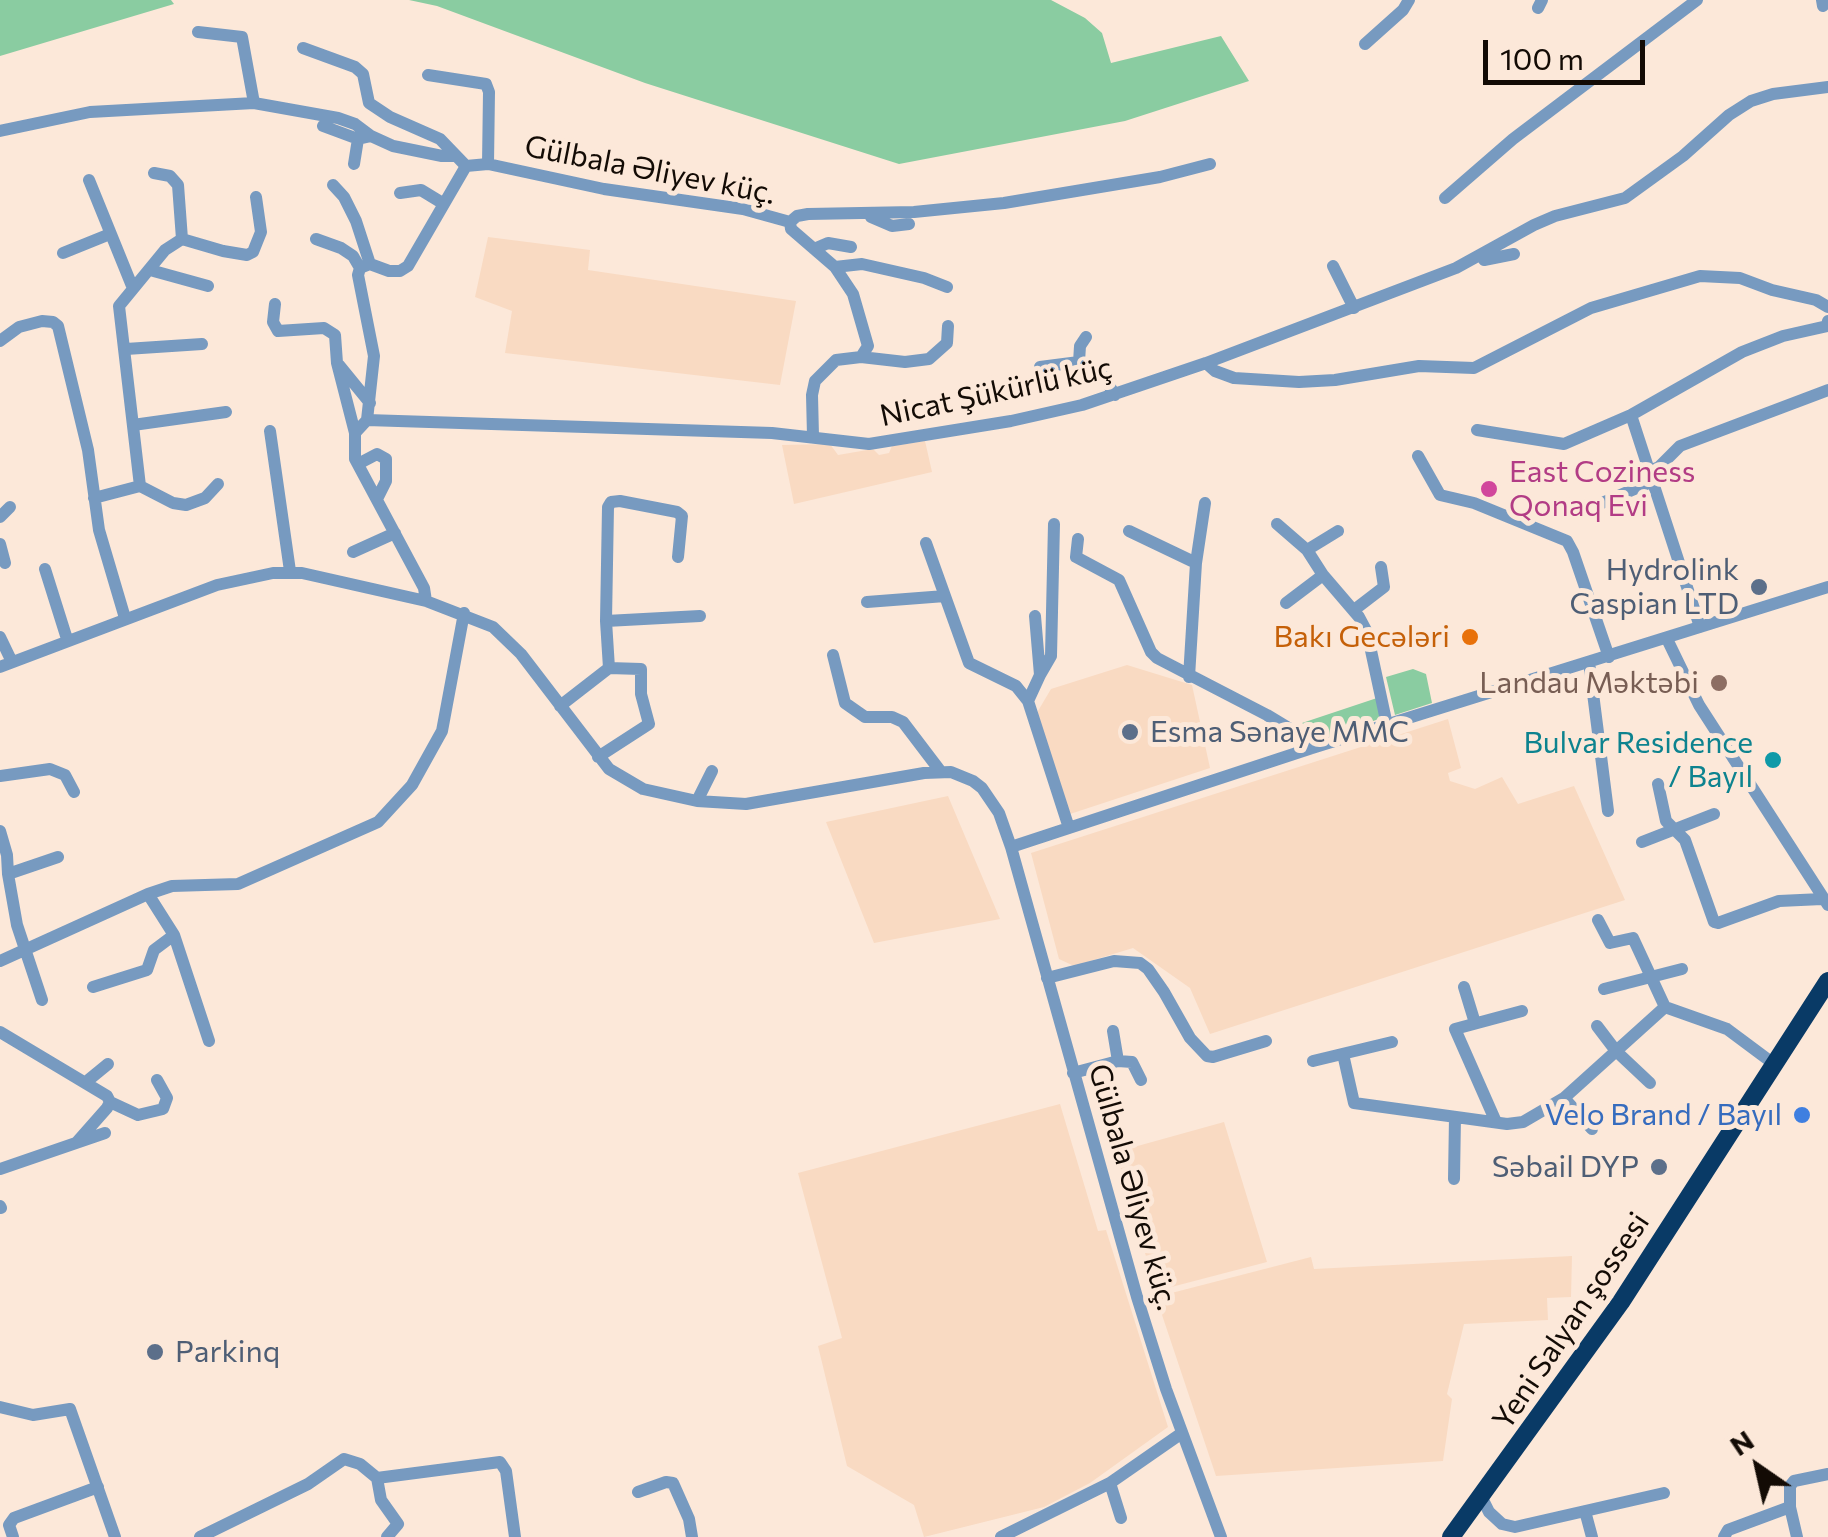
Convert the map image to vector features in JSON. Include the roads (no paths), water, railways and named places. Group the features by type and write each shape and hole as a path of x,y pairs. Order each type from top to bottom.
{"highway":[{"name":"Yeni Salyan şossesi","path":"1451,1537 1621,1302 1828,981"}],"street":[{"path":"1365,44 1410,0"},
{"path":"1444,198 1513,139 1697,0"},
{"path":"198,32 242,38 254,103"},
{"path":"303,48 354,68 362,74 369,103 440,139 461,161 444,204 408,266 400,271 365,266 342,248 316,240"},
{"path":"428,74 486,84 488,164"},
{"name":"Nicat Şükürlü küç","path":"367,420 813,436 868,444 1011,421 1116,395 1476,259 1534,225 1625,198 1751,101 1773,94 1828,88"},
{"name":"Gülbala Əliyev küç.","path":"0,132 90,112 254,103 338,118 356,124 364,138 461,161 604,189 743,209 790,222 791,229 835,267 853,294 864,325 868,346 860,357"},
{"path":"322,126 364,138 354,164"},
{"path":"790,222 808,214 914,212 1053,196 1210,164"},
{"path":"154,173 170,176 178,185 182,239"},
{"path":"89,180 132,286"},
{"path":"333,185 344,196 356,221 365,266 358,282 374,356 367,420 354,433"},
{"path":"400,193 421,190 444,204"},
{"path":"182,239 196,246 253,252 261,232 256,197"},
{"path":"864,214 892,226 909,224"},
{"path":"63,253 110,234"},
{"path":"140,486 118,306 164,250 182,239"},
{"path":"814,249 828,242 851,247"},
{"path":"1476,259 1514,254"},
{"path":"835,267 862,264 947,287"},
{"path":"1333,266 1354,308"},
{"path":"150,270 208,286"},
{"path":"1206,363 1234,378 1299,382 1418,366 1474,368 1591,308 1700,276 1740,278 1828,307"},
{"path":"274,304 272,322 278,331 324,328 335,335 358,464 424,588 426,601"},
{"path":"0,341 19,326 42,321 58,326 88,450 99,530 125,618"},
{"path":"1477,430 1564,444 1631,415 1742,352 1828,325"},
{"path":"813,436 815,380 836,360 929,359 947,343 948,326"},
{"path":"1078,362 1086,337"},
{"path":"126,349 202,344"},
{"path":"1040,367 1078,362 1102,376 1116,395"},
{"path":"337,363 370,403"},
{"path":"1602,503 1651,476 1680,446 1828,390"},
{"path":"134,425 226,412"},
{"path":"1631,415 1700,627"},
{"path":"270,431 290,571"},
{"path":"358,464 377,454 386,458 386,482 378,500"},
{"path":"1418,456 1440,495 1474,504 1566,541 1610,656"},
{"path":"94,498 140,486 173,503 186,505 205,498 218,484"},
{"path":"608,668 610,502 682,516 678,557"},
{"path":"1189,678 1196,564 1205,503"},
{"path":"1028,702 1051,656 1054,524"},
{"path":"1278,524 1307,550 1367,632 1387,725"},
{"path":"1307,550 1338,531"},
{"path":"1129,532 1196,564"},
{"path":"352,552 395,533"},
{"path":"1078,539 1078,559 1119,580 1151,652 1189,678 1300,734 1312,748"},
{"path":"926,543 969,663 1016,686 1028,702 1069,828"},
{"path":"0,544 5,563"},
{"path":"1354,610 1384,588 1381,568"},
{"path":"46,569 67,639"},
{"path":"0,637 6,664 217,586 290,571 426,601 493,628 514,646 598,757 632,785 697,800 762,802 942,772 904,722 892,717 865,717 845,703 833,656"},
{"path":"1286,603 1323,575"},
{"path":"1012,847 1312,748 1828,587"},
{"path":"867,602 945,596"},
{"path":"0,961 148,894 172,886 238,884 378,822 412,785 442,731 464,614"},
{"path":"606,621 700,616"},
{"path":"1035,616 1040,675"},
{"path":"1667,639 1699,706 1825,902"},
{"path":"1589,662 1608,811"},
{"path":"560,706 608,668 641,669 641,694 649,724 598,757"},
{"path":"0,776 50,769 65,776 74,792"},
{"path":"697,800 712,771"},
{"name":"Gülbala Əliyev küç.","path":"942,772 963,775 982,788 1012,847 1138,1297 1221,1537"},
{"path":"1658,784 1666,820 1685,840 1714,922 1779,901 1825,902"},
{"path":"1642,842 1714,814"},
{"path":"0,831 17,925 42,1000"},
{"path":"8,874 58,857"},
{"path":"148,894 174,935 209,1041"},
{"path":"1598,920 1610,943 1632,938 1665,1007 1727,1029 1774,1064"},
{"path":"94,987 146,970 154,950 174,935"},
{"path":"1047,978 1114,961 1140,963 1164,992 1190,1038 1207,1056 1266,1041"},
{"path":"1604,990 1682,969"},
{"path":"1464,987 1475,1022"},
{"path":"1343,1054 1354,1103 1496,1122 1523,1122 1564,1098 1665,1007"},
{"path":"1496,1122 1456,1033 1458,1027 1522,1011"},
{"path":"1597,1026 1650,1083"},
{"path":"1112,1031 1118,1060"},
{"path":"0,1032 86,1082 110,1102 138,1115 163,1109 167,1098 157,1080"},
{"path":"1314,1060 1392,1042"},
{"path":"1073,1073 1118,1060 1135,1064 1141,1080"},
{"path":"86,1082 108,1064"},
{"path":"1564,1098 1592,1129"},
{"path":"77,1142 110,1102"},
{"path":"1454,1180 1455,1117"},
{"path":"0,1169 105,1133"},
{"path":"0,1408 33,1415 70,1409 115,1537"},
{"path":"1001,1537 1110,1483 1182,1433"},
{"path":"200,1537 308,1484 344,1459 360,1464 377,1478 381,1500 398,1524 387,1537"},
{"path":"377,1478 500,1462 506,1471 515,1537"},
{"path":"1797,1537 1790,1486 1794,1481 1828,1474"},
{"path":"638,1492 673,1483 689,1519 692,1537"},
{"path":"1110,1483 1122,1518"},
{"path":"13,1537 9,1531 14,1518 98,1487"},
{"path":"1482,1498 1502,1524 1514,1527 1664,1493"},
{"path":"1724,1537 1728,1530 1790,1508"},
{"path":"1584,1511 1592,1537"}],"place":[{"name":"East Coziness Qonaq Evi","path":"1489,489"},
{"name":"Hydrolink Caspian LTD","path":"1759,587"},
{"name":"Bakı Gecələri","path":"1470,637"},
{"name":"Landau Məktəbi","path":"1719,683"},
{"name":"Esma Sənaye MMC","path":"1130,732"},
{"name":"Bulvar Residence / Bayıl","path":"1773,760"},
{"name":"Velo Brand / Bayıl","path":"1802,1115"},
{"name":"Səbail DYP","path":"1659,1167"},
{"name":"Parkinq","path":"155,1352"}]}
